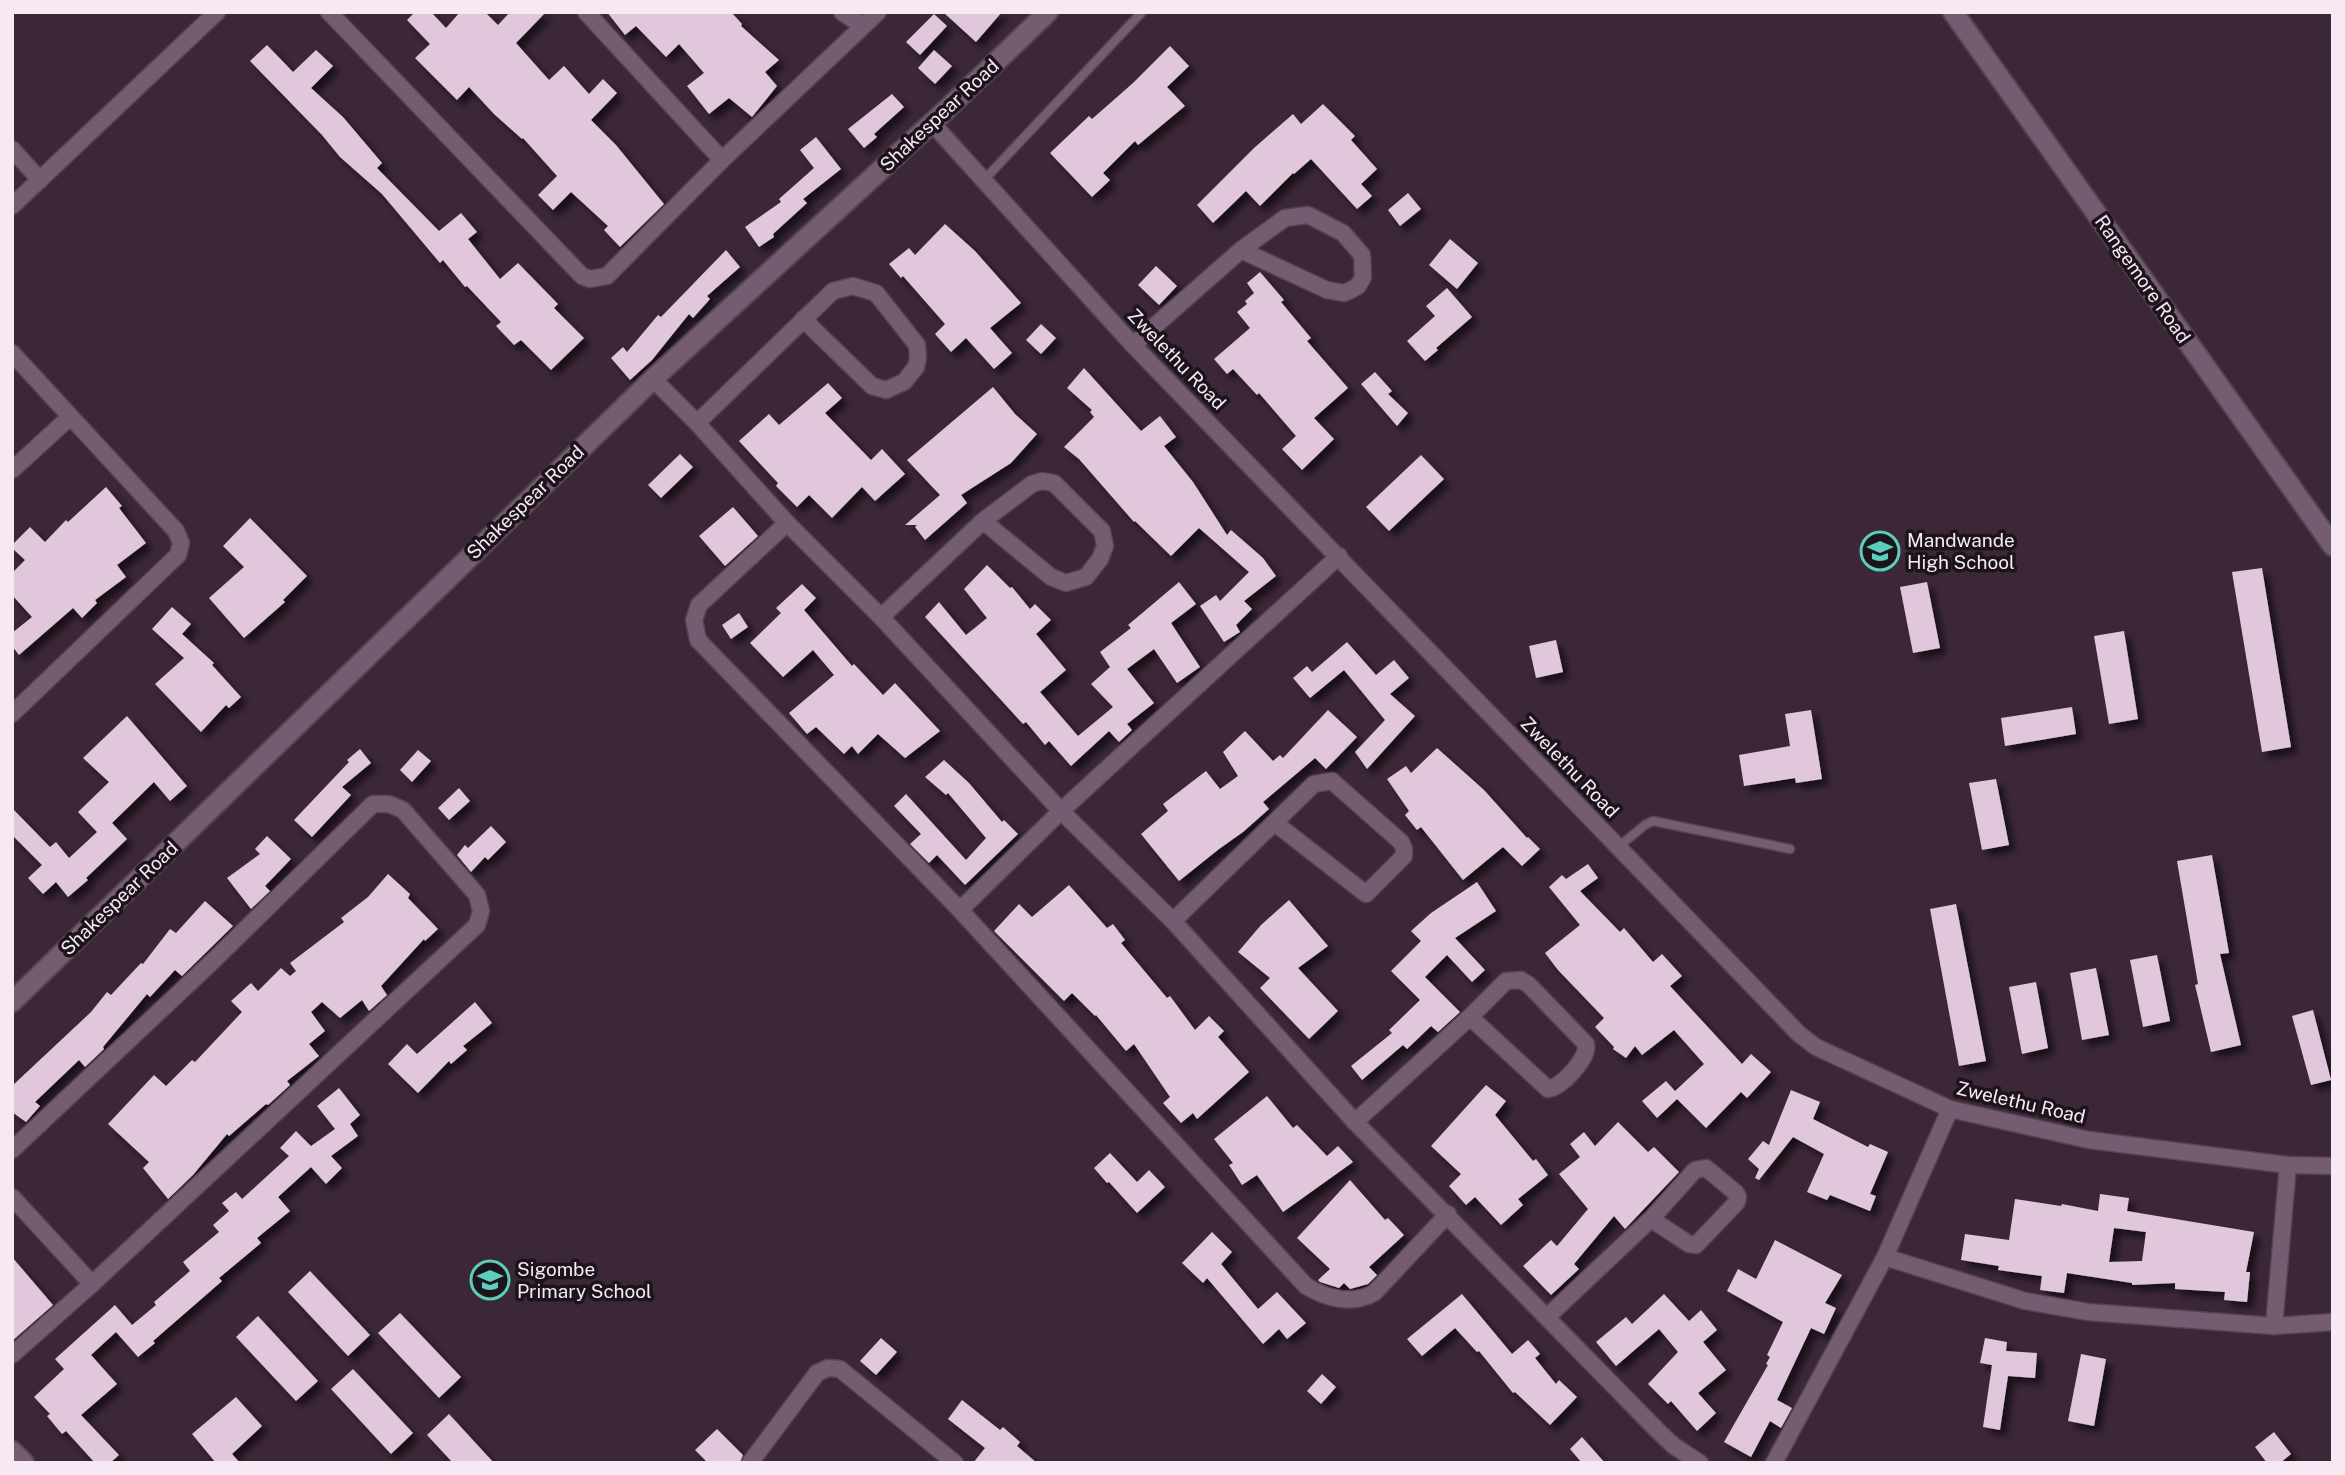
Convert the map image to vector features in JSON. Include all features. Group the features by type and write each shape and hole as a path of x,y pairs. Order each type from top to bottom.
{"street":[{"path":"12,206 217,12"},
{"path":"329,12 582,276 590,279 607,276 722,160 878,12"},
{"path":"586,12 722,160"},
{"path":"842,12 863,26"},
{"name":"Shakespear Road","path":"12,1002 653,379 1048,12"},
{"name":"Rangemore Road","path":"1953,12 2333,545"},
{"name":"Zwelethu Road","path":"931,122 1133,345 1800,1034 1833,1056 1950,1109 2089,1140 2288,1165 2333,1166"},
{"path":"12,149 40,180"},
{"path":"1133,345 1241,250 1282,219 1308,215 1343,233 1362,255 1363,277 1358,286 1344,293 1326,290 1241,250"},
{"path":"697,423 803,319 833,291 853,286 876,293 917,345 916,367 904,382 886,390 872,386 803,319"},
{"path":"12,353 176,531 181,543 178,555 12,714"},
{"path":"653,379 697,423 787,523 881,617 1061,811 1173,922 1355,1122 1660,1433 1700,1463"},
{"path":"12,470 70,417"},
{"path":"881,617 984,521 1032,484 1042,481 1054,483 1102,531 1105,546 1100,559 1086,577 1066,583 1051,577 984,521"},
{"path":"787,523 699,605 694,620 698,640 960,910 1306,1286 1349,1301 1361,1301 1374,1293 1448,1214"},
{"path":"960,910 1061,811 1339,556"},
{"path":"1173,922 1314,784 1332,781 1401,842 1404,856 1366,894 1275,823"},
{"path":"12,1150 214,960 373,804 390,804 403,810 477,895 481,911 477,925 92,1284 12,1355"},
{"path":"1355,1122 1506,981 1521,980 1583,1040 1587,1048 1586,1055 1559,1086 1548,1089 1470,1017"},
{"path":"1774,1463 1885,1258 1950,1109"},
{"path":"2274,1326 2288,1165"},
{"path":"1548,1317 1651,1219 1695,1170 1706,1168 1738,1197 1737,1202 1696,1245 1689,1244 1651,1219"},
{"path":"12,1196 92,1284"},
{"path":"1885,1258 2025,1301 2088,1312 2274,1326 2333,1322"},
{"path":"750,1463 817,1373 828,1368 841,1369 955,1463"},
{"path":"12,1451 24,1463"}],"lane":[{"path":"983,181 1142,12"},
{"path":"1618,847 1653,821 1790,849"}],"building":[{"path":"415,12 431,12 446,28 460,12 485,12 498,25 510,12 546,12 516,43 549,80 564,66 589,94 603,79 617,93 591,120 616,145 664,204 620,247 604,230 608,226 571,192 553,210 538,195 557,176 523,138 494,114 469,87 457,100 415,58 430,44 407,20"},
{"path":"607,12 731,12 741,26 779,60 765,72 777,86 752,117 729,98 709,114 687,86 704,73 679,44 666,57 636,26 625,35"},
{"path":"943,12 1002,12 976,42"},
{"path":"934,14 947,26 920,55 906,42"},
{"path":"267,45 293,72 316,50 333,66 311,88 343,117 382,163 377,168 439,231 461,213 477,232 468,239 500,279 518,263 558,304 554,308 584,338 551,370 521,340 514,345 496,326 501,322 467,286 465,287 443,260 440,263 382,194 340,157 250,61"},
{"path":"1170,46 1189,66 1167,87 1185,106 1138,145 1135,141 1103,173 1110,180 1092,197 1050,153 1089,116 1092,119 1133,83"},
{"path":"934,50 952,66 935,84 918,68"},
{"path":"892,94 904,107 874,134 877,137 864,148 848,129"},
{"path":"1323,104 1355,136 1351,140 1377,169 1361,184 1372,196 1357,209 1311,159 1260,206 1246,191 1213,223 1197,205 1254,148 1293,114 1301,124"},
{"path":"816,137 841,169 803,199 807,203 773,234 774,237 759,247 745,227 781,202 779,199 814,168 800,150"},
{"path":"1408,193 1421,209 1400,226 1388,210"},
{"path":"945,224 975,251 1021,303 990,328 1012,353 994,369 966,338 951,352 935,334 945,324 889,264 909,248 915,255"},
{"path":"1450,239 1478,263 1457,289 1429,265"},
{"path":"726,250 740,267 707,296 710,299 693,318 689,314 652,360 630,380 611,358 623,347 627,352 658,315 661,317"},
{"path":"1156,266 1177,286 1159,305 1138,285"},
{"path":"1260,272 1311,338 1307,341 1348,388 1314,418 1334,439 1302,470 1282,449 1296,436 1259,393 1257,395 1233,369 1227,374 1214,359 1250,328 1237,312 1247,304 1245,301 1254,293 1247,283"},
{"path":"1447,288 1472,317 1425,361 1407,341 1435,316 1426,306"},
{"path":"1041,324 1056,338 1041,354 1026,340"},
{"path":"1084,368 1141,431 1160,416 1176,437 1164,446 1193,482 1227,535 1231,530 1263,558 1276,576 1244,601 1252,609 1236,625 1240,632 1224,642 1200,606 1216,595 1220,601 1249,572 1199,528 1171,556 1134,522 1079,459 1064,447 1094,417 1090,412 1092,410 1067,388"},
{"path":"1375,372 1392,391 1388,394 1408,413 1397,426 1361,384"},
{"path":"828,383 842,398 825,413 871,460 882,449 905,474 875,501 862,487 832,518 809,495 797,507 739,441 769,414 779,425"},
{"path":"993,387 1015,414 1037,434 1011,463 961,495 967,503 925,540 915,527 917,525 905,525 940,495 907,460"},
{"path":"680,454 693,467 661,498 648,485"},
{"path":"1421,455 1444,479 1389,531 1366,507"},
{"path":"106,487 146,543 117,565 126,577 95,600 97,603 82,618 73,608 19,655 12,646 12,633 32,617 12,595 12,573 25,560 12,545 30,527 45,542 66,520 68,522"},
{"path":"733,507 758,536 725,566 699,536"},
{"path":"250,518 307,576 283,600 285,602 244,638 209,598 244,567 223,546"},
{"path":"987,565 1012,587 1030,609 1035,604 1051,620 1036,634 1066,670 1040,692 1078,736 1113,707 1091,684 1110,667 1100,652 1131,628 1128,625 1179,582 1196,604 1171,623 1200,667 1177,683 1154,649 1127,669 1154,703 1127,724 1132,730 1119,742 1109,731 1071,766 1049,741 1045,745 1026,722 1023,724 925,617 939,602 966,635 987,618 964,589"},
{"path":"2262,568 2291,747 2262,752 2232,572"},
{"path":"1927,582 1940,648 1913,653 1900,587"},
{"path":"802,584 816,598 804,610 852,666 854,664 883,695 895,683 940,731 905,758 878,734 858,754 852,746 844,754 816,727 807,734 789,713 834,675 813,650 783,677 750,643 781,613 776,608"},
{"path":"172,607 191,624 182,634 214,663 212,665 241,697 229,708 226,705 201,732 155,684 184,658 152,629"},
{"path":"739,613 748,627 731,639 722,625"},
{"path":"2124,631 2138,719 2109,724 2094,636"},
{"path":"1556,640 1563,672 1536,678 1529,646"},
{"path":"1347,642 1376,675 1394,660 1409,678 1390,694 1415,716 1367,769 1355,752 1385,720 1344,670 1310,698 1293,678 1307,666 1312,672"},
{"path":"2072,707 2076,734 2005,746 2001,718"},
{"path":"1328,710 1357,737 1326,769 1315,758 1263,802 1269,809 1179,881 1141,834 1168,811 1163,804 1206,771 1220,789 1238,776 1223,752 1245,731 1273,761 1280,755 1283,758"},
{"path":"1811,710 1822,779 1796,783 1795,778 1744,786 1739,755 1790,746 1785,714"},
{"path":"127,716 187,786 170,801 154,782 112,823 127,839 86,878 88,880 68,897 56,882 43,894 28,878 42,865 12,835 12,808 50,847 56,842 69,858 97,832 78,812 109,782 83,758"},
{"path":"1437,748 1484,790 1540,849 1522,866 1503,847 1463,880 1421,827 1417,830 1405,815 1409,811 1387,779 1406,766 1411,773"},
{"path":"360,749 371,763 342,787 351,795 312,837 294,820"},
{"path":"418,750 431,761 412,782 400,770"},
{"path":"944,760 969,783 1002,822 1004,820 1018,834 965,885 937,855 929,863 910,844 921,834 894,806 906,794 966,860 986,838 948,793 946,795 925,777"},
{"path":"1996,779 2009,845 1982,850 1969,783"},
{"path":"459,788 470,801 449,820 438,808"},
{"path":"491,826 506,842 488,860 485,857 471,872 457,855 465,845 468,848"},
{"path":"267,836 291,859 265,886 270,891 251,909 227,878 260,854 255,849"},
{"path":"2212,855 2229,953 2220,954 2241,1045 2211,1052 2195,985 2198,984 2177,861"},
{"path":"1588,864 1598,878 1580,891 1620,932 1624,928 1653,962 1662,954 1682,976 1670,986 1742,1064 1751,1054 1771,1072 1747,1098 1741,1092 1706,1128 1677,1099 1657,1118 1642,1101 1666,1081 1675,1091 1704,1064 1674,1030 1642,1055 1635,1046 1626,1058 1613,1049 1595,1027 1604,1018 1545,953 1580,925 1549,887 1562,875 1566,879"},
{"path":"388,874 410,894 408,898 438,929 425,941 424,939 381,986 387,995 369,1011 362,1000 340,1018 322,1002 311,1012 325,1031 309,1044 319,1056 287,1081 290,1085 268,1105 229,1136 227,1134 193,1175 168,1199 143,1168 149,1162 108,1124 154,1075 166,1086 192,1060 195,1062 242,1012 231,1001 251,983 258,991 281,968 290,976 296,971 290,963 344,922 341,918 368,897"},
{"path":"1477,882 1496,911 1455,938 1485,970 1472,982 1447,955 1425,977 1460,1012 1438,1032 1431,1026 1407,1049 1403,1045 1362,1080 1351,1066 1392,1033 1389,1030 1420,1000 1391,971 1421,941 1411,931 1431,913"},
{"path":"1069,885 1107,928 1113,924 1125,940 1121,943 1167,998 1170,996 1195,1030 1209,1016 1224,1031 1218,1037 1249,1072 1197,1119 1193,1113 1181,1123 1163,1103 1170,1097 1134,1044 1126,1051 1096,1015 1072,993 1064,1001 994,931 1019,904 1032,917"},
{"path":"1289,900 1328,946 1298,968 1338,1011 1309,1039 1260,988 1270,978 1238,952 1261,925"},
{"path":"205,901 233,926 182,976 175,970 150,997 147,994 104,1049 85,1067 79,1060 35,1102 40,1106 26,1122 12,1112 12,1086 91,1012 107,992 111,995 141,963 143,964 170,929 176,933"},
{"path":"1956,904 1986,1061 1959,1066 1930,909"},
{"path":"2157,955 2170,1021 2143,1027 2130,960"},
{"path":"2096,968 2109,1035 2082,1040 2070,973"},
{"path":"2036,982 2048,1048 2022,1054 2009,987"},
{"path":"475,1002 492,1023 463,1046 467,1050 451,1064 449,1061 418,1093 388,1064 407,1044 417,1054"},
{"path":"2313,1010 2331,1080 2311,1085 2292,1016"},
{"path":"1486,1085 1506,1101 1495,1115 1548,1175 1518,1199 1523,1205 1501,1225 1475,1197 1466,1205 1449,1186 1461,1174 1431,1146"},
{"path":"339,1088 360,1115 350,1124 358,1136 331,1156 342,1168 326,1184 311,1167 278,1197 290,1211 257,1238 261,1243 219,1278 222,1281 138,1357 116,1332 91,1355 117,1384 81,1415 119,1455 110,1463 95,1463 66,1431 62,1434 47,1416 50,1414 34,1397 64,1369 55,1359 115,1305 132,1325 156,1305 154,1302 190,1271 183,1262 219,1232 213,1225 229,1211 222,1203 236,1192 242,1199 289,1156 280,1148 296,1131 311,1146 335,1129 317,1106"},
{"path":"1791,1090 1820,1102 1813,1119 1868,1147 1870,1144 1888,1152 1870,1194 1876,1196 1870,1211 1830,1195 1827,1200 1807,1192 1824,1154 1793,1137 1759,1180 1755,1178 1759,1169 1748,1159 1763,1141 1769,1145"},
{"path":"1267,1096 1293,1128 1297,1125 1327,1156 1338,1146 1353,1162 1283,1212 1257,1175 1242,1185 1229,1165 1233,1163 1214,1139"},
{"path":"1618,1122 1648,1152 1654,1147 1679,1172 1625,1229 1614,1216 1574,1264 1579,1269 1551,1295 1523,1266 1551,1240 1557,1246 1588,1209 1559,1174 1580,1157 1570,1144 1584,1132 1595,1146"},
{"path":"1110,1153 1137,1182 1149,1170 1165,1187 1137,1213 1094,1168"},
{"path":"1350,1180 1385,1220 1388,1218 1404,1235 1369,1267 1377,1275 1368,1284 1350,1289 1344,1283 1339,1288 1320,1282 1318,1280 1330,1269 1297,1238"},
{"path":"2100,1194 2129,1198 2127,1211 2254,1232 2246,1272 2250,1272 2247,1302 2224,1300 2225,1292 2175,1289 2175,1283 2132,1285 2067,1273 2064,1293 2040,1290 2042,1276 1998,1270 1999,1266 1961,1260 1965,1234 2009,1240 2015,1199 2098,1211","holes":["2114,1228 2146,1232 2142,1261 2109,1262"]},
{"path":"1212,1232 1232,1252 1221,1264 1258,1309 1277,1292 1306,1323 1287,1339 1279,1329 1263,1344 1207,1278 1203,1283 1182,1263"},
{"path":"1775,1240 1842,1275 1825,1303 1836,1308 1824,1334 1811,1328 1777,1400 1792,1408 1781,1428 1770,1421 1751,1457 1724,1442 1768,1365 1766,1364 1770,1357 1767,1355 1783,1322 1727,1291 1738,1269 1756,1279"},
{"path":"12,1257 53,1305 12,1341"},
{"path":"310,1271 370,1335 348,1356 288,1292"},
{"path":"1462,1294 1512,1354 1528,1340 1540,1354 1535,1358 1556,1384 1559,1380 1577,1397 1550,1425 1513,1393 1479,1351 1477,1352 1455,1328 1422,1356 1407,1339"},
{"path":"1664,1294 1689,1321 1701,1310 1717,1330 1703,1342 1726,1370 1698,1393 1716,1413 1697,1431 1671,1401 1668,1404 1648,1384 1678,1352 1659,1329 1616,1366 1596,1342 1626,1317 1632,1324"},
{"path":"400,1313 461,1377 439,1398 378,1333"},
{"path":"258,1316 318,1381 296,1401 236,1337"},
{"path":"881,1338 897,1352 876,1375 860,1361"},
{"path":"1985,1338 2007,1342 2006,1351 2037,1353 2035,1378 2008,1376 2000,1430 1983,1427 1992,1365 1980,1363"},
{"path":"2081,1354 2106,1359 2094,1426 2068,1421"},
{"path":"353,1369 413,1433 391,1454 331,1389"},
{"path":"1322,1374 1336,1387 1321,1404 1307,1391"},
{"path":"236,1397 262,1426 232,1454 240,1463 216,1463 192,1434"},
{"path":"962,1400 1000,1430 1003,1427 1020,1442 1017,1446 1037,1463 973,1463 985,1448 948,1419"},
{"path":"449,1414 494,1463 453,1463 427,1435"},
{"path":"717,1429 743,1455 740,1463 708,1463 695,1450"},
{"path":"2274,1432 2291,1454 2280,1463 2267,1463 2255,1447"},
{"path":"1582,1437 1605,1463 1582,1463 1570,1449"}],"place":[{"name":"Mandwande High School","path":"1880,551"},
{"name":"Sigombe Primary School","path":"490,1280"}]}
